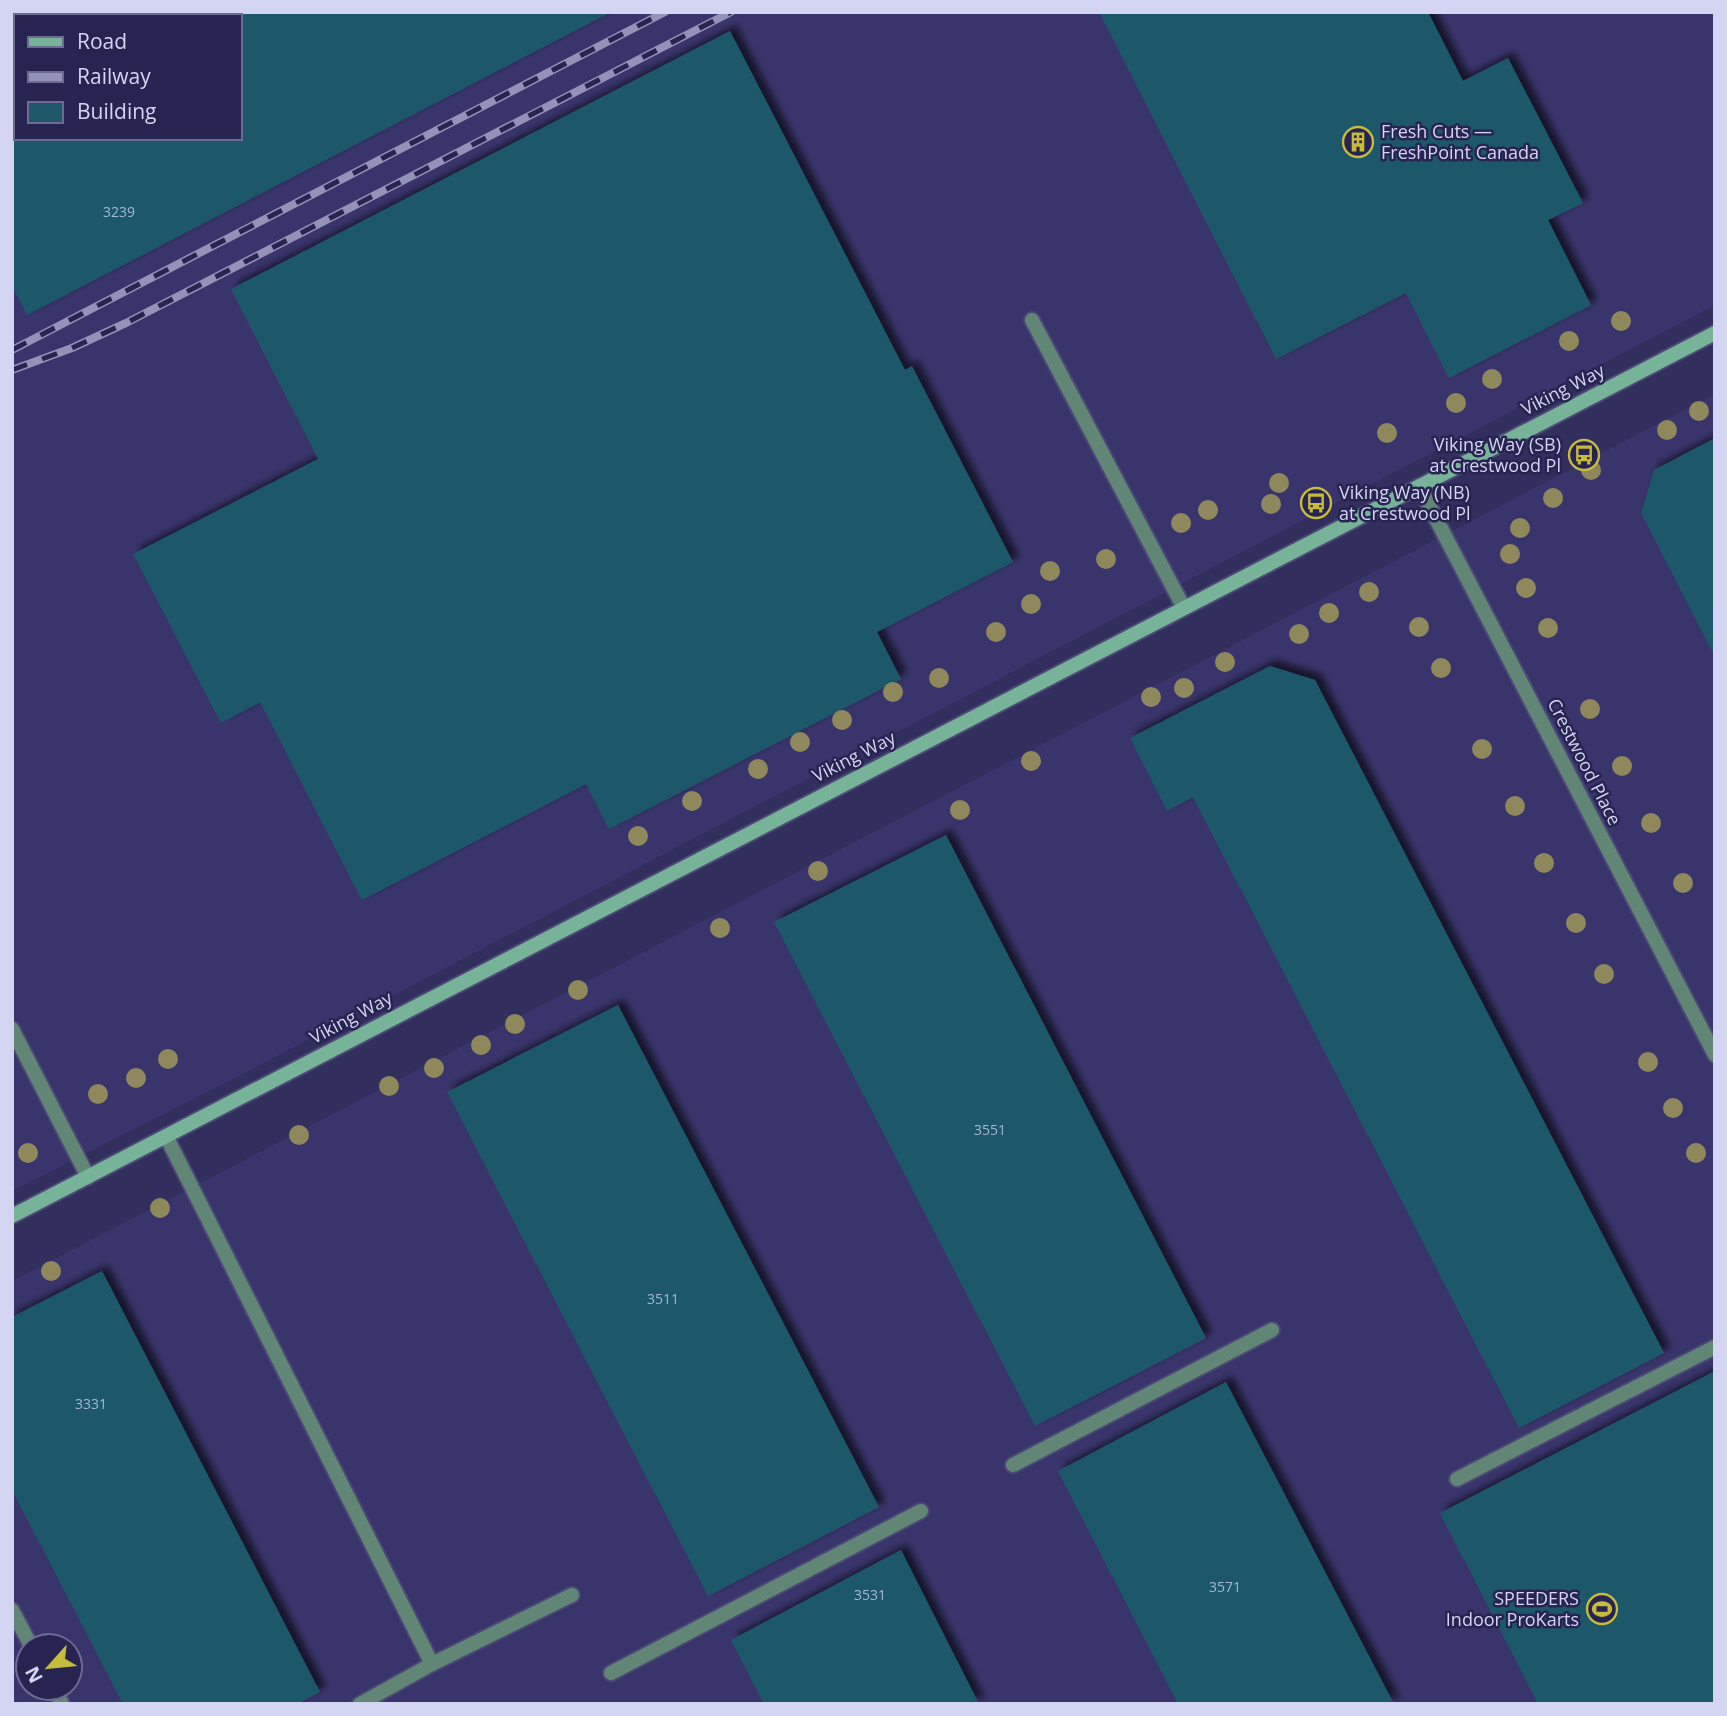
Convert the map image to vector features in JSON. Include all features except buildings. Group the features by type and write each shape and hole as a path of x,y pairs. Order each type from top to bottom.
{"street":[{"path":"1032,320 1184,608"},
{"name":"Viking Way","path":"12,1216 1715,333"},
{"name":"Crestwood Place","path":"1419,486 1715,1055"},
{"path":"12,1029 88,1177"},
{"path":"166,1136 432,1664"},
{"path":"1013,1465 1272,1330"},
{"path":"1457,1479 1715,1347"},
{"path":"611,1673 921,1510"},
{"path":"360,1704 432,1664 572,1595"},
{"path":"12,1610 24,1632"}],"shaded area":[{"path":"12,12 1715,12 1715,305 235,1078 12,1191"},
{"path":"1715,394 1715,1704 12,1704 12,1281"}],"railway":[{"path":"12,350 665,12"},
{"path":"12,370 72,348 126,323 731,12"}],"place":[{"name":"Fresh Cuts — FreshPoint Canada","path":"1358,142"},
{"name":"Viking Way (SB) at Crestwood Pl","path":"1584,455"},
{"name":"Viking Way (NB) at Crestwood Pl","path":"1316,503"},
{"name":"SPEEDERS Indoor ProKarts","path":"1602,1609"}]}
